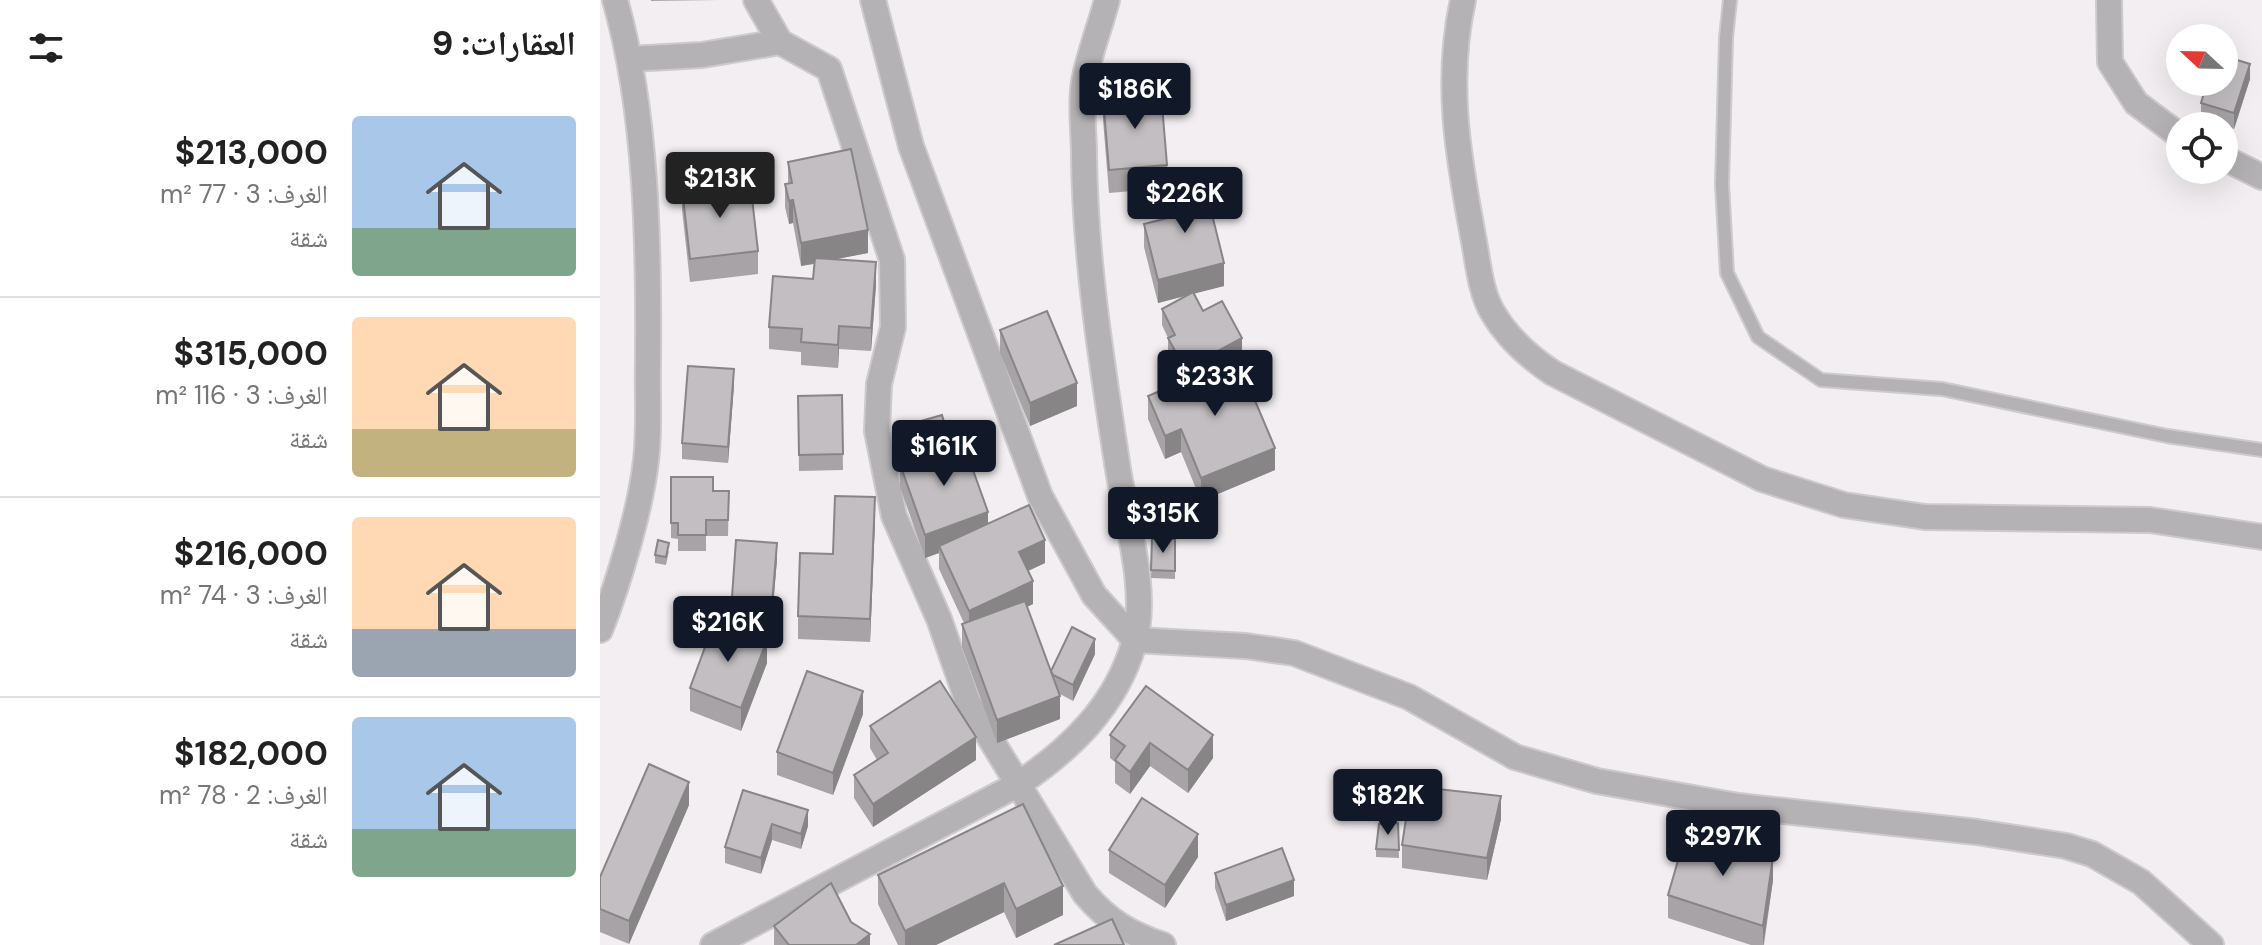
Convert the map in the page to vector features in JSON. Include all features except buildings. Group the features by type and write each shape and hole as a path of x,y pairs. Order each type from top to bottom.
{"street":[{"path":"600,630 617,582 646,461 648,319 643,190 630,59 615,0"},
{"path":"756,0 780,42 829,69 839,91 892,260 893,327 879,384 877,431 894,516 939,619 968,702 1077,882 1104,917 1125,930 1163,945"},
{"path":"873,0 911,146 1040,496 1094,595 1135,640 1246,646 1294,653 1409,697 1515,757 1597,781 1760,809 1977,832 2066,846 2092,854 2141,882 2211,945"},
{"path":"713,945 1017,785 1056,760 1088,727 1110,698 1135,640 1138,609 1133,548 1095,317 1084,194 1084,84 1107,0"},
{"path":"1463,0 1455,35 1452,107 1481,279 1491,312 1524,354 1543,367 1762,479 1844,505 1925,517 2150,520 2262,537"},
{"path":"2109,0 2110,62 2136,103 2166,126"},
{"path":"630,59 702,55 780,42"},
{"path":"2238,165 2262,177"}],"lane":[{"path":"1730,0 1722,184 1727,273 1758,337 1821,380 1942,389 2167,436 2262,450"}]}
